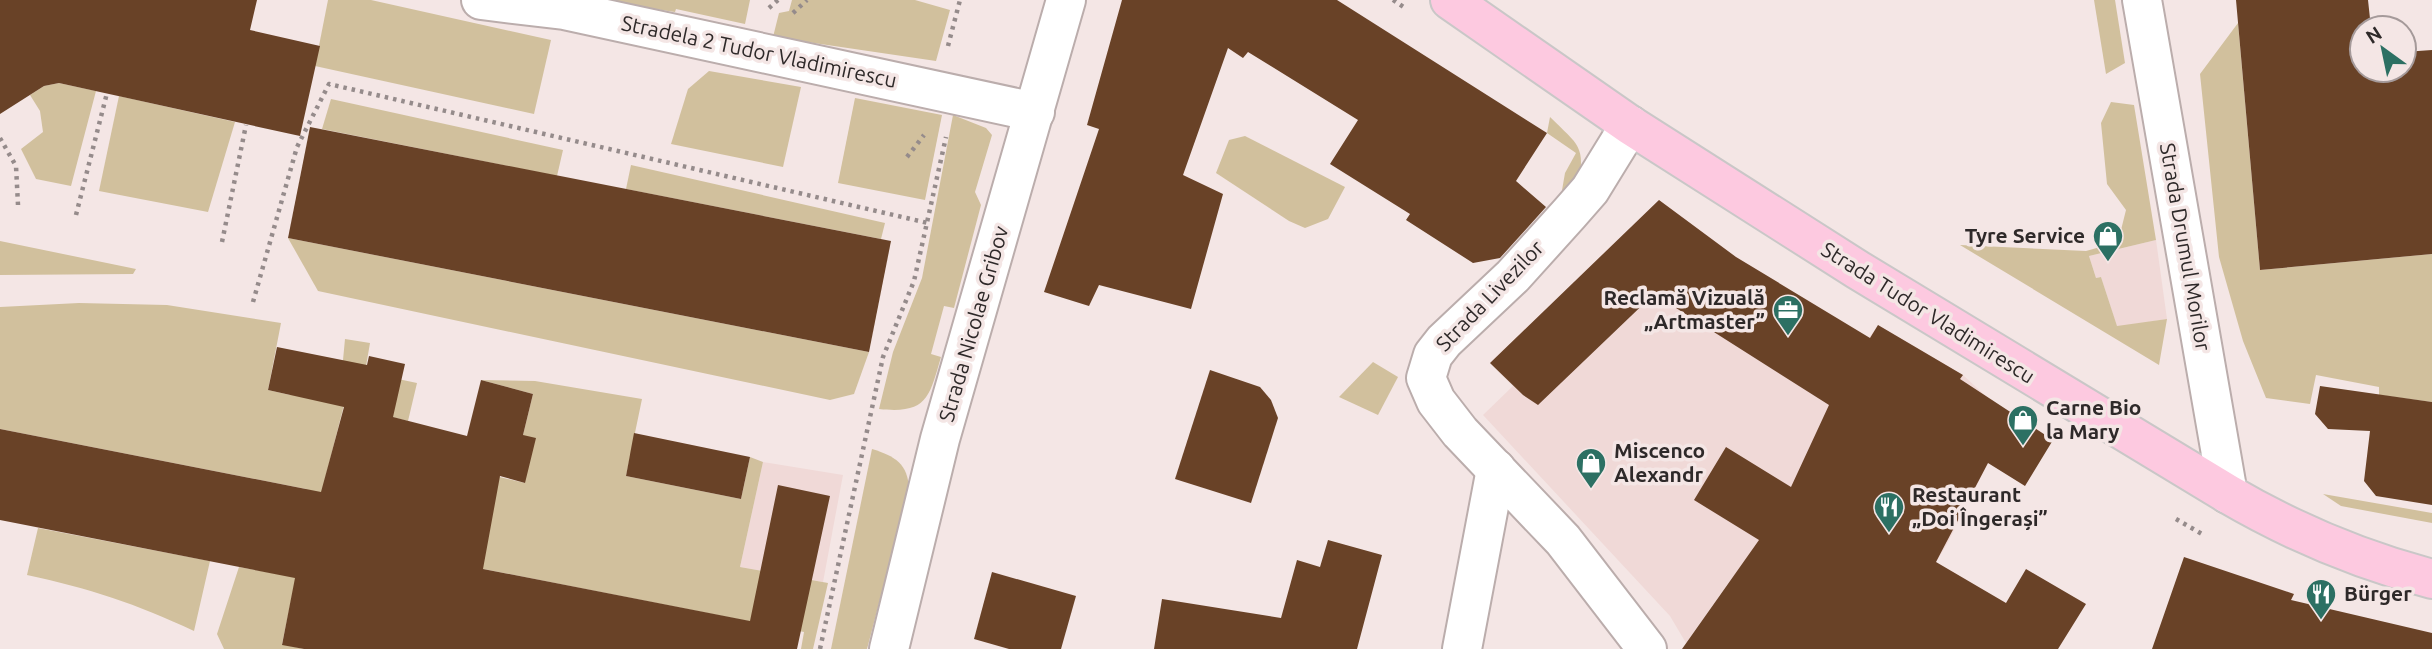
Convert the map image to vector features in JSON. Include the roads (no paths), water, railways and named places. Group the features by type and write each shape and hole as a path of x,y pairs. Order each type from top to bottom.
{"main road":[{"name":"Strada Tudor Vladimirescu","path":"1450,0 1630,125 1858,270 2228,494 2274,521 2337,549 2432,579"}],"street":[{"name":"Stradela 2 Tudor Vladimirescu","path":"481,0 564,10 1035,112"},
{"name":"Strada Nicolae Gribov","path":"889,649 940,439 1066,0"},
{"name":"Strada Drumul Morilor","path":"2142,0 2228,494"},
{"name":"Strada Livezilor","path":"1630,125 1590,190 1513,276 1433,355 1426,378 1436,401 1563,540 1647,649"},
{"path":"1462,649 1472,583 1496,469"}],"place":[{"name":"Tyre Service","path":"2108,263"},
{"name":"Reclamă Vizuală „Artmaster”","path":"1788,337"},
{"name":"Carne Bio la Mary","path":"2023,447"},
{"name":"Miscenco Alexandr","path":"1591,490"},
{"name":"Restaurant „Doi Îngerași”","path":"1889,534"},
{"name":"Bürger","path":"2321,621"}]}
